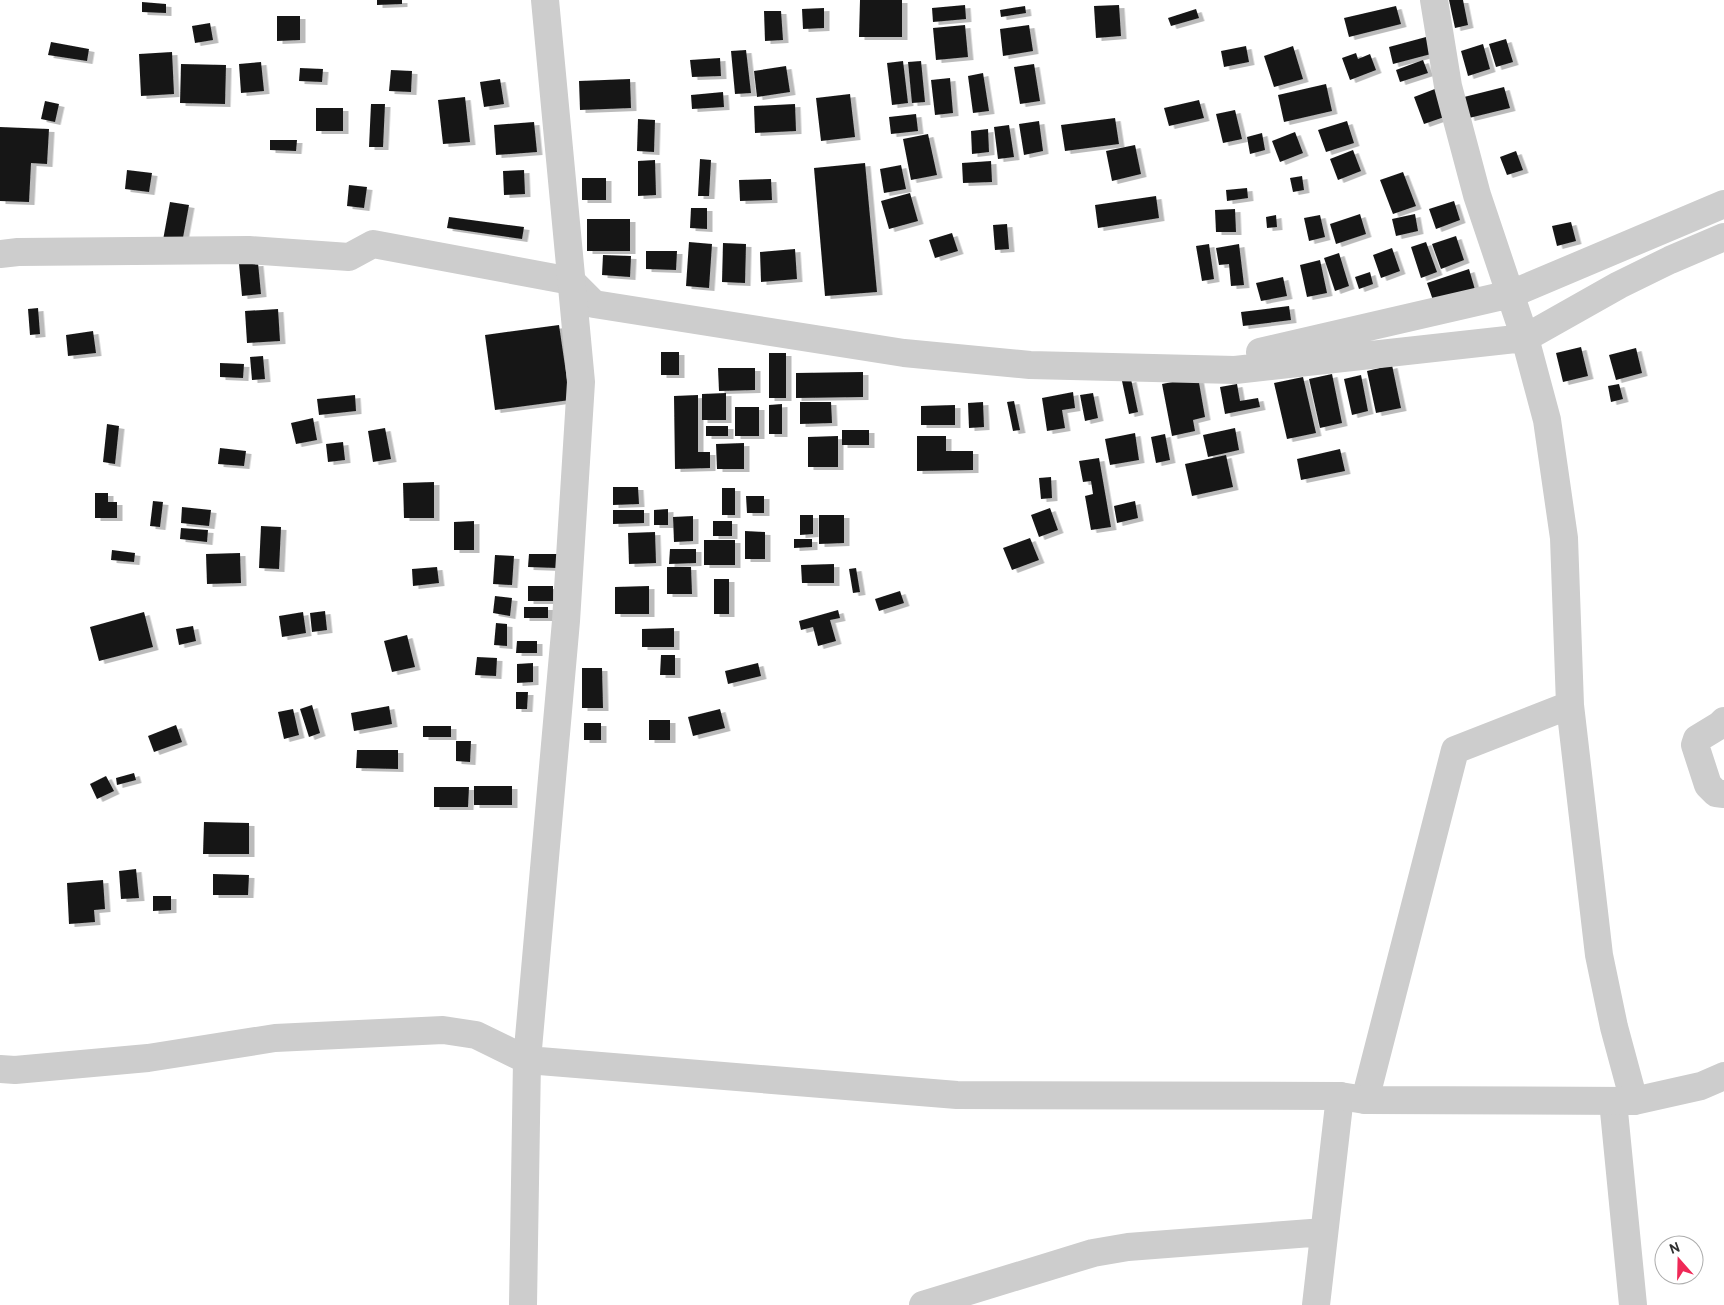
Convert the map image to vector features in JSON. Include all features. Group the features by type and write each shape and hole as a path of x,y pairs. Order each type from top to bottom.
{"street":[{"path":"523,1305 528,1060 566,621 581,382 545,0"},
{"path":"1434,0 1448,86 1477,194 1525,338 1546,420 1564,538 1570,705 1599,955 1614,1027 1623,1101 1633,1305"},
{"path":"1178,369 1307,342 1511,294 1724,204"},
{"path":"0,254 18,252 249,250 349,257 373,244 571,281 594,304 904,353 1030,364 1235,370 1525,338 1619,284 1724,237"},
{"path":"1316,1305 1324,1232 1353,1098 1455,750 1570,705"},
{"path":"1724,721 1697,739 1695,745 1708,785 1716,793 1724,794"},
{"path":"0,1069 15,1070 148,1058 275,1038 443,1030 476,1036 528,1060 957,1095 1623,1101 1701,1086 1724,1076"},
{"path":"923,1305 1093,1253 1119,1248 1324,1232"}],"building":[{"path":"377,0 402,0 402,4 377,5"},
{"path":"860,0 902,0 902,37 859,37"},
{"path":"1449,0 1463,0 1468,25 1455,28"},
{"path":"142,2 166,4 166,13 142,12"},
{"path":"965,5 966,19 933,22 932,8"},
{"path":"1119,5 1121,36 1096,38 1094,6"},
{"path":"1025,6 1026,13 1001,17 1000,10"},
{"path":"1396,6 1401,24 1349,37 1344,18"},
{"path":"824,8 824,28 803,29 802,9"},
{"path":"1196,9 1199,18 1171,26 1168,18"},
{"path":"764,11 781,11 783,40 765,41"},
{"path":"277,16 300,16 300,40 277,41"},
{"path":"210,23 213,40 195,43 192,26"},
{"path":"965,25 968,57 936,60 933,28"},
{"path":"1029,25 1033,51 1003,56 1000,29"},
{"path":"1426,37 1431,54 1393,64 1389,47"},
{"path":"1506,39 1513,62 1496,67 1489,44"},
{"path":"51,42 89,49 87,61 48,55"},
{"path":"1483,44 1490,69 1468,76 1461,51"},
{"path":"1246,46 1249,62 1224,67 1221,51"},
{"path":"1293,46 1303,79 1274,87 1264,56"},
{"path":"746,50 751,93 735,94 731,51"},
{"path":"172,52 174,94 141,96 139,54"},
{"path":"1356,53 1358,59 1370,54 1376,70 1350,80 1342,58"},
{"path":"720,58 721,76 692,77 690,60"},
{"path":"1423,60 1428,73 1400,82 1396,70"},
{"path":"903,61 908,103 892,105 887,63"},
{"path":"921,61 925,102 912,103 908,62"},
{"path":"261,62 264,91 241,93 239,64"},
{"path":"181,64 226,65 225,104 180,103"},
{"path":"1034,64 1040,101 1020,104 1014,67"},
{"path":"786,66 790,92 757,97 754,71"},
{"path":"300,68 323,69 322,82 299,81"},
{"path":"391,70 412,71 411,92 389,91"},
{"path":"983,73 989,111 973,113 968,76"},
{"path":"950,78 953,113 935,115 931,80"},
{"path":"500,79 504,104 484,107 480,82"},
{"path":"630,79 631,108 580,110 579,81"},
{"path":"1326,84 1332,111 1284,122 1278,95"},
{"path":"1440,87 1450,115 1424,124 1414,97"},
{"path":"1504,87 1510,108 1469,118 1464,97"},
{"path":"723,92 724,107 692,109 691,95"},
{"path":"850,94 855,137 821,141 816,98"},
{"path":"465,97 470,142 443,144 438,100"},
{"path":"1199,100 1204,118 1169,126 1164,108"},
{"path":"45,101 59,104 55,122 41,119"},
{"path":"371,104 385,104 383,147 369,147"},
{"path":"795,104 796,131 755,133 754,106"},
{"path":"316,108 343,108 343,131 316,131"},
{"path":"1235,110 1242,139 1223,143 1216,114"},
{"path":"916,114 918,131 891,134 889,117"},
{"path":"1115,118 1119,144 1065,151 1061,125"},
{"path":"638,119 655,120 654,152 637,151"},
{"path":"1039,121 1043,151 1024,155 1019,124"},
{"path":"1347,121 1354,143 1326,152 1318,130"},
{"path":"534,122 537,152 496,155 494,125"},
{"path":"1009,125 1014,157 998,159 994,127"},
{"path":"0,127 49,129 47,164 31,163 29,202 0,201"},
{"path":"988,129 989,152 972,154 971,131"},
{"path":"1295,132 1303,153 1280,162 1272,141"},
{"path":"1262,133 1265,150 1250,154 1247,137"},
{"path":"928,134 937,175 911,180 903,139"},
{"path":"270,140 297,140 296,151 270,150"},
{"path":"1135,145 1141,174 1112,181 1106,151"},
{"path":"1353,150 1361,171 1338,180 1330,159"},
{"path":"1516,151 1523,170 1507,175 1500,157"},
{"path":"700,159 711,160 709,196 698,196"},
{"path":"655,160 656,195 638,196 638,161"},
{"path":"991,161 992,182 963,183 962,163"},
{"path":"865,163 877,292 825,296 814,168"},
{"path":"901,165 906,189 884,193 880,169"},
{"path":"127,170 152,173 149,192 125,189"},
{"path":"524,170 525,194 504,195 503,171"},
{"path":"1403,172 1416,206 1393,214 1380,180"},
{"path":"1302,176 1304,190 1293,192 1290,178"},
{"path":"582,178 606,178 606,200 582,200"},
{"path":"771,179 772,200 740,201 739,180"},
{"path":"349,185 367,187 364,208 347,206"},
{"path":"1247,188 1248,198 1227,201 1226,190"},
{"path":"910,193 918,221 889,229 881,201"},
{"path":"1156,196 1159,218 1098,228 1095,205"},
{"path":"1454,201 1460,220 1436,229 1429,209"},
{"path":"170,202 189,205 182,243 163,240"},
{"path":"691,208 707,208 707,229 690,228"},
{"path":"1235,209 1236,232 1216,232 1215,210"},
{"path":"1360,214 1366,234 1336,244 1330,224"},
{"path":"1415,214 1418,231 1396,236 1392,219"},
{"path":"1276,215 1277,227 1267,228 1266,217"},
{"path":"1320,215 1325,237 1309,241 1304,218"},
{"path":"449,217 524,227 522,239 447,228"},
{"path":"587,219 630,219 630,251 587,251"},
{"path":"1571,222 1576,241 1557,246 1552,226"},
{"path":"1007,224 1009,249 995,250 993,225"},
{"path":"952,233 958,251 935,258 929,240"},
{"path":"1456,236 1464,260 1441,269 1432,244"},
{"path":"689,242 712,244 709,288 686,286"},
{"path":"1426,242 1437,272 1421,278 1411,247"},
{"path":"723,243 746,244 745,283 722,282"},
{"path":"1209,244 1214,279 1202,281 1196,246"},
{"path":"1239,244 1244,285 1231,286 1229,264 1219,265 1216,248"},
{"path":"1392,248 1400,271 1381,278 1373,255"},
{"path":"795,249 797,279 761,282 760,252"},
{"path":"646,251 677,251 676,270 646,269"},
{"path":"1339,253 1349,286 1335,291 1324,258"},
{"path":"603,255 631,256 630,277 602,275"},
{"path":"1320,260 1327,293 1307,297 1300,265"},
{"path":"258,263 261,294 242,296 239,264"},
{"path":"1469,269 1476,293 1435,306 1427,283"},
{"path":"1370,272 1373,284 1359,289 1355,277"},
{"path":"1283,277 1287,296 1261,301 1256,283"},
{"path":"1289,306 1291,320 1243,326 1241,312"},
{"path":"38,308 40,334 30,335 28,309"},
{"path":"278,309 280,341 247,343 245,311"},
{"path":"559,325 570,400 495,410 485,335"},
{"path":"93,331 96,353 68,356 66,335"},
{"path":"1581,347 1588,376 1563,382 1556,353"},
{"path":"1636,348 1642,373 1616,380 1609,355"},
{"path":"661,352 679,352 679,375 661,375"},
{"path":"769,353 786,353 786,398 769,398"},
{"path":"263,356 265,379 252,380 250,357"},
{"path":"220,363 244,364 243,378 220,377"},
{"path":"1392,365 1401,408 1376,413 1367,371"},
{"path":"718,368 755,368 755,390 719,391"},
{"path":"863,372 863,397 796,398 796,373"},
{"path":"1332,374 1342,423 1320,428 1309,379"},
{"path":"1361,375 1368,411 1352,415 1344,379"},
{"path":"1198,377 1205,417 1193,420 1195,431 1172,436 1162,384"},
{"path":"1303,377 1316,433 1287,439 1274,383"},
{"path":"1131,379 1138,412 1129,414 1122,381"},
{"path":"1237,384 1240,401 1258,398 1260,407 1225,414 1220,387"},
{"path":"1619,384 1623,399 1611,402 1608,386"},
{"path":"1073,392 1075,408 1062,410 1065,428 1047,431 1042,398"},
{"path":"726,393 726,420 702,420 702,394"},
{"path":"1093,393 1098,418 1085,421 1080,395"},
{"path":"355,395 356,411 319,415 317,399"},
{"path":"698,395 698,452 710,452 710,468 675,469 674,396"},
{"path":"1014,401 1020,430 1013,431 1007,402"},
{"path":"800,402 831,402 832,423 800,424"},
{"path":"983,402 984,427 969,428 968,403"},
{"path":"782,404 782,434 769,434 769,405"},
{"path":"955,405 955,425 921,425 921,406"},
{"path":"735,407 759,407 759,436 735,436"},
{"path":"313,418 317,440 296,444 291,423"},
{"path":"107,424 119,426 115,464 103,462"},
{"path":"706,426 728,426 728,436 706,436"},
{"path":"385,428 391,459 373,462 368,431"},
{"path":"1235,428 1239,450 1208,457 1203,435"},
{"path":"842,430 869,430 869,445 842,445"},
{"path":"1135,433 1139,460 1110,465 1105,439"},
{"path":"1165,434 1170,460 1156,463 1151,437"},
{"path":"838,436 838,467 808,467 808,437"},
{"path":"917,436 946,436 946,451 973,451 973,470 917,471"},
{"path":"343,442 345,460 328,462 326,444"},
{"path":"744,443 744,469 717,469 716,444"},
{"path":"220,448 246,451 244,466 218,464"},
{"path":"1340,449 1345,471 1301,480 1297,459"},
{"path":"1226,455 1233,487 1192,496 1185,464"},
{"path":"1099,458 1111,527 1091,530 1085,496 1093,494 1091,481 1083,482 1079,461"},
{"path":"1051,477 1052,498 1041,499 1039,478"},
{"path":"434,482 434,518 404,518 403,483"},
{"path":"613,487 638,487 639,504 613,505"},
{"path":"722,488 735,488 735,515 722,515"},
{"path":"95,493 108,493 108,502 117,502 117,518 95,518"},
{"path":"746,496 764,496 764,513 747,513"},
{"path":"153,501 163,502 160,527 150,526"},
{"path":"1135,501 1138,518 1117,523 1114,506"},
{"path":"182,507 211,510 209,526 181,523"},
{"path":"1050,508 1058,530 1039,537 1031,515"},
{"path":"668,509 668,525 654,525 654,510"},
{"path":"613,510 644,510 644,523 613,524"},
{"path":"800,515 813,515 813,534 800,535"},
{"path":"819,515 844,515 844,543 819,544"},
{"path":"693,516 693,541 674,542 673,517"},
{"path":"474,521 474,550 454,550 454,522"},
{"path":"713,521 732,521 732,536 713,536"},
{"path":"261,526 281,527 279,569 259,568"},
{"path":"181,528 208,530 207,542 180,539"},
{"path":"745,531 765,532 765,559 745,559"},
{"path":"655,532 656,563 629,564 628,533"},
{"path":"1030,538 1039,560 1012,570 1003,548"},
{"path":"794,539 812,539 812,547 794,548"},
{"path":"704,540 735,540 735,565 704,565"},
{"path":"670,549 696,549 696,563 669,564"},
{"path":"112,550 135,553 134,562 111,560"},
{"path":"240,553 241,583 207,584 206,554"},
{"path":"529,554 558,554 557,568 528,567"},
{"path":"495,555 514,556 512,585 493,584"},
{"path":"834,564 834,583 802,583 801,565"},
{"path":"437,567 439,583 413,586 412,569"},
{"path":"667,567 691,567 692,594 667,594"},
{"path":"856,568 860,592 853,593 849,569"},
{"path":"714,579 729,579 729,614 714,614"},
{"path":"528,586 553,586 553,601 528,601"},
{"path":"649,586 649,614 615,614 615,587"},
{"path":"900,591 904,603 879,611 875,599"},
{"path":"495,596 512,598 510,616 493,613"},
{"path":"524,607 548,607 548,618 524,618"},
{"path":"838,610 840,618 830,620 836,641 818,646 813,627 801,630 799,621"},
{"path":"325,611 327,630 312,632 310,613"},
{"path":"144,612 153,647 99,661 90,627"},
{"path":"303,612 306,633 282,637 279,616"},
{"path":"496,623 507,624 507,646 494,645"},
{"path":"193,626 196,641 179,645 176,629"},
{"path":"674,628 674,647 642,647 642,629"},
{"path":"407,635 415,667 392,672 384,641"},
{"path":"517,641 537,641 537,653 516,653"},
{"path":"661,655 675,655 675,675 660,675"},
{"path":"477,657 497,658 496,676 475,675"},
{"path":"533,663 533,682 517,683 517,664"},
{"path":"758,663 761,676 728,684 725,671"},
{"path":"582,668 602,668 603,708 582,708"},
{"path":"516,692 528,692 527,709 516,709"},
{"path":"312,705 320,733 309,737 300,709"},
{"path":"389,706 392,724 354,731 351,713"},
{"path":"293,709 299,735 284,739 278,712"},
{"path":"720,709 725,728 693,736 688,717"},
{"path":"649,720 670,720 670,740 649,740"},
{"path":"584,723 601,723 601,740 584,740"},
{"path":"176,725 182,742 154,752 148,736"},
{"path":"423,726 451,726 451,737 423,737"},
{"path":"456,741 471,741 470,762 456,761"},
{"path":"357,750 398,750 398,769 356,768"},
{"path":"134,773 136,780 117,785 116,778"},
{"path":"106,776 114,791 97,799 90,784"},
{"path":"474,786 512,786 512,805 474,805"},
{"path":"434,787 469,787 468,807 434,807"},
{"path":"204,822 249,823 249,854 203,854"},
{"path":"136,869 139,898 121,899 119,871"},
{"path":"213,874 249,875 248,895 213,895"},
{"path":"103,880 105,909 94,910 95,922 69,924 67,883"},
{"path":"153,896 171,896 171,910 153,911"}]}
